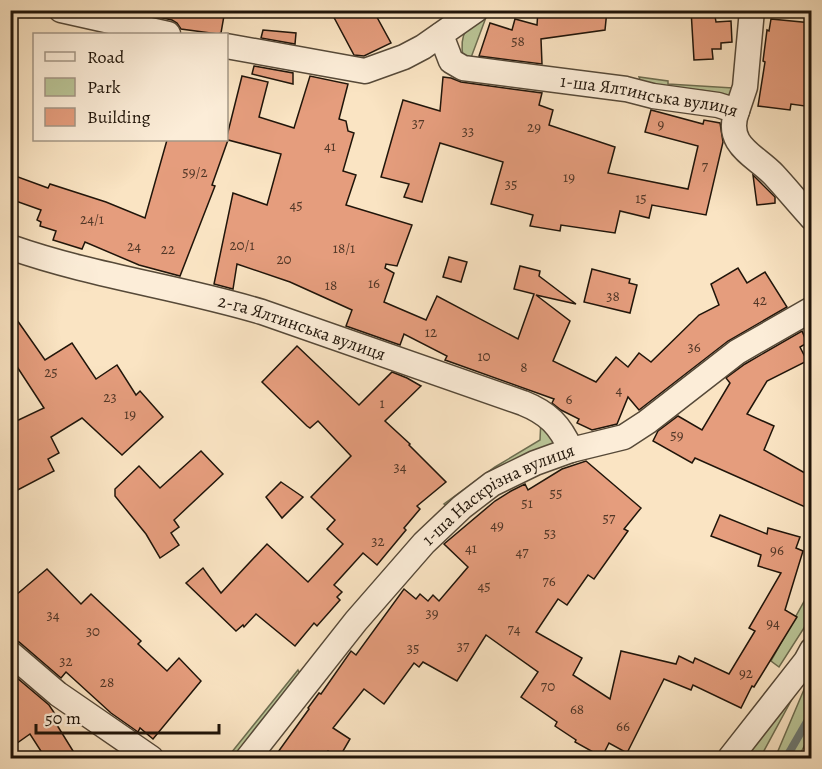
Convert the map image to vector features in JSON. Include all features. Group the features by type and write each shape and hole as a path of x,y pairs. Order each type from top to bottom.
{"street":[{"path":"61,10 164,33"},
{"path":"228,46 365,71 404,57 441,35 476,10"},
{"path":"737,111 745,87 752,10"},
{"name":"1-ша Ялтинська вулиця","path":"441,35 451,61 454,65 463,68 626,89 653,96 718,105 737,111 733,129 742,148 769,170 812,219"},
{"name":"2-га Ялтинська вулиця","path":"10,247 254,310 514,399 536,409 556,424 571,450"},
{"name":"1-ша Наскрізна вулиця","path":"248,759 356,621 446,520 492,484 535,463 571,450 614,441 633,431 736,352 812,309"},
{"path":"736,751 812,650"},
{"path":"10,653 58,694 151,759"}],"green space":[{"path":"740,11 747,11 736,101 727,96 704,91 643,88 639,77 668,81 668,84 733,88"},
{"path":"488,12 469,63 463,58 463,36 474,21"},
{"path":"541,418 554,440 551,446 449,507 444,504 495,467 540,440"},
{"path":"811,589 811,617 779,667 771,661"},
{"path":"298,670 302,678 238,758 227,758"},
{"path":"811,673 811,733 798,758 775,758"},
{"path":"789,697 792,699 760,758 736,758"}],"building":[{"path":"136,10 225,10 221,33 181,29 172,20 135,12"},
{"path":"330,10 373,10 391,43 364,56 354,55"},
{"path":"538,10 607,10 605,30 541,39 542,64 479,56 490,23 512,30 515,19 537,25"},
{"path":"691,10 714,10 716,22 731,21 732,42 721,43 721,49 712,49 713,59 694,60"},
{"path":"771,19 812,23 812,107 791,104 790,110 758,106 767,30 769,31"},
{"path":"263,30 296,33 295,44 261,38"},
{"path":"254,66 293,73 293,84 252,74"},
{"path":"242,76 268,82 259,117 294,128 310,76 348,84 339,119 346,121 348,131 354,133 343,171 356,175 346,205 412,225 397,266 386,264 385,268 394,273 384,302 426,320 437,296 518,339 534,294 514,289 520,266 540,271 539,276 576,304 536,295 570,321 553,361 596,382 616,357 628,367 639,353 651,362 699,315 719,305 711,284 738,268 747,283 765,272 787,307 728,341 639,410 628,397 617,424 592,430 577,423 579,419 552,403 554,399 445,360 447,356 404,334 400,345 346,326 352,310 290,282 237,264 233,289 214,284 233,193 267,205 281,154 228,140"},
{"path":"443,77 461,82 542,93 539,105 553,110 549,125 615,147 608,173 688,189 698,146 645,132 651,110 703,124 704,120 720,123 723,142 706,215 652,205 649,218 620,211 615,233 561,225 560,231 530,226 533,215 491,204 503,162 440,143 422,202 404,197 409,184 381,177 403,100 440,111"},
{"path":"167,141 228,141 212,185 215,186 180,276 139,265 85,242 82,249 53,240 56,231 40,226 41,222 37,220 41,210 10,199 10,174 48,188 50,184 106,202 145,218"},
{"path":"753,175 775,197 775,203 757,205"},
{"path":"449,257 467,262 461,282 443,277"},
{"path":"592,269 630,279 629,283 637,285 630,313 584,302"},
{"path":"10,310 45,360 72,343 96,379 117,365 136,395 140,391 163,417 122,455 82,418 51,437 59,453 48,459 54,471 10,494 10,424 44,408 10,356"},
{"path":"802,331 807,343 800,347 807,361 767,381 747,414 774,426 764,450 812,477 812,510 695,458 692,463 653,441 658,431 678,416 702,430 730,383 726,378 745,364"},
{"path":"297,346 359,405 392,372 421,386 385,421 446,482 417,506 420,509 404,528 406,530 377,565 363,553 334,585 342,592 337,597 340,600 317,626 314,623 295,646 256,614 244,627 243,625 236,631 186,583 203,568 221,593 267,544 308,582 343,544 327,529 335,520 311,497 351,456 318,421 310,428 307,426 262,382"},
{"path":"201,451 223,474 174,520 179,527 171,533 179,545 160,558 146,534 115,496 115,489 139,466 160,488"},
{"path":"586,461 641,508 624,529 628,531 594,579 588,575 567,605 558,599 536,632 582,658 573,675 610,699 621,651 676,664 679,656 693,663 695,658 729,674 755,631 749,628 781,573 758,566 761,555 711,536 720,515 767,534 768,528 800,537 796,548 803,551 785,610 797,617 754,687 752,686 741,708 693,685 691,690 664,679 627,753 609,743 602,757 575,742 576,740 555,726 557,722 521,697 538,672 486,635 457,681 423,662 419,667 414,663 384,704 364,689 333,728 350,739 339,758 328,751 322,759 273,759 351,651 356,655 404,589 416,599 420,594 428,601 433,595 439,601 468,567 444,544 495,501 511,491 525,484 528,490 562,469"},
{"path":"281,482 303,497 282,518 266,497"},
{"path":"47,569 81,604 91,594 141,641 138,644 167,671 179,658 201,681 153,739 140,728 138,732 111,713 66,672 61,678 19,642 10,639 10,600"},
{"path":"10,672 49,705 55,714 52,717 78,759 46,759 30,734 10,748"}],"waterway":[{"path":"786,758 812,713"}],"railway":[{"path":"806,758 812,748"}]}
